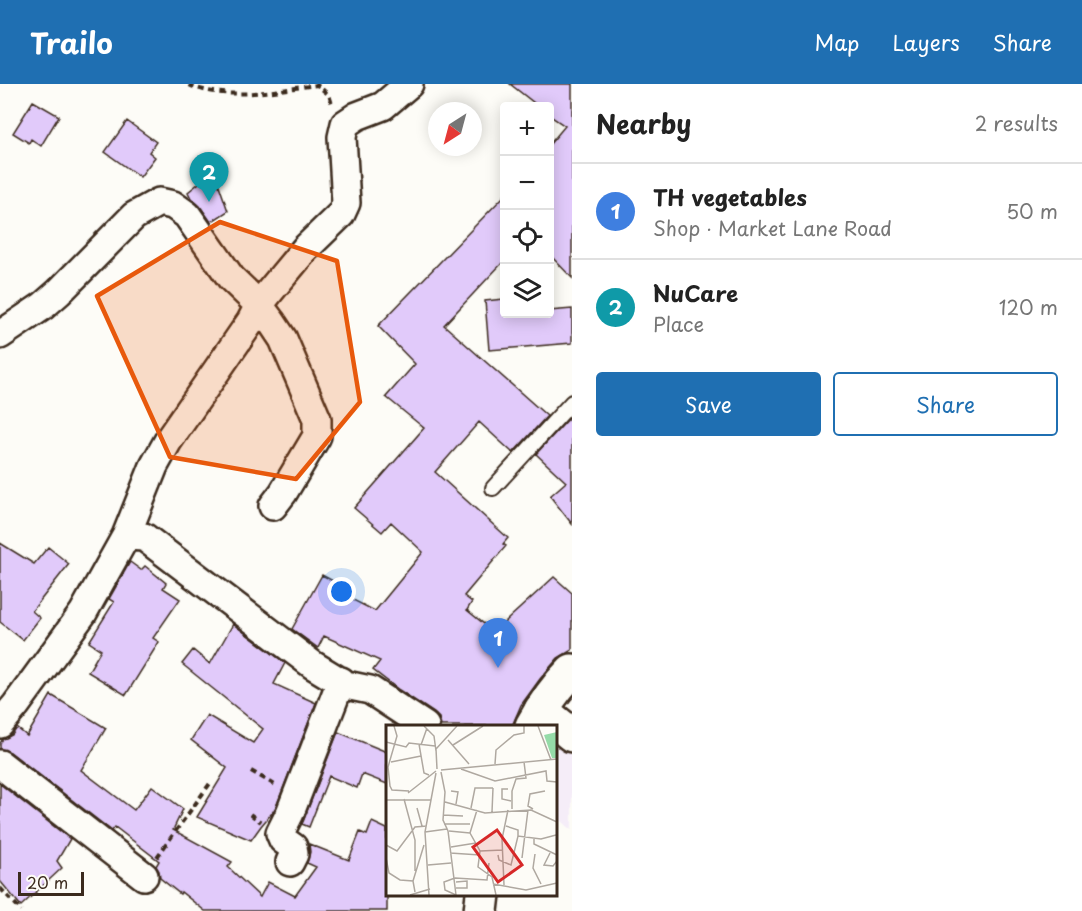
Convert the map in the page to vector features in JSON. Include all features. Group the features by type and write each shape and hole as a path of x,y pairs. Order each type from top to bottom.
{"main road":[{"path":"551,725 536,718 558,686 572,671"},
{"path":"557,728 572,735"},
{"path":"481,911 483,896"}],"street":[{"path":"0,724 83,613 126,536 154,466 168,441 197,401 259,305 305,249 340,214 346,203 342,137 345,124 357,116 383,106 409,84"},
{"path":"0,335 43,306 59,292 134,216 159,202 173,205 187,215 231,278 259,305 283,339 317,419 317,436 273,506"},
{"path":"126,536 144,537 313,665 346,684 370,690 423,725"},
{"path":"290,862 294,854 293,847 283,840 280,833 290,813 341,681"},
{"path":"0,764 144,876"}],"lane":[{"path":"493,488 572,402"}],"path":[{"path":"190,84 200,89 218,92 261,93 317,85 329,95 333,110 345,124"},
{"path":"144,876 211,783"},
{"path":"0,888 22,911"}],"highlighted area":[{"path":"220,222 337,261 360,402 296,479 170,457 97,296"}],"shaded area":[{"path":"557,744 572,756 572,830 557,817"}],"building":[{"path":"510,84 572,84 572,278 554,259 554,139 565,126 554,118 554,102 533,102"},
{"path":"33,101 59,116 41,146 31,139 29,143 13,133"},
{"path":"127,121 156,142 149,152 155,157 140,177 105,152"},
{"path":"214,171 228,211 211,222 188,192"},
{"path":"500,200 500,265 444,325 547,416 513,453 479,422 435,472 508,538 503,544 506,546 464,596 472,602 467,610 494,632 554,577 572,593 572,650 558,658 540,679 521,705 512,725 441,725 439,718 434,713 373,670 380,661 324,636 318,648 292,629 322,575 348,589 345,596 375,611 423,552 391,522 382,532 354,508 424,428 386,397 415,364 378,326"},
{"path":"500,299 500,318 554,318 554,311 572,309 572,343 489,350 485,301"},
{"path":"572,415 572,524 550,496 566,482 536,454"},
{"path":"0,543 34,564 48,547 69,564 32,611 40,618 23,640 0,622"},
{"path":"130,562 141,570 145,566 166,583 163,588 180,599 153,638 159,642 126,695 88,672 101,650 89,642 114,602 109,599"},
{"path":"233,624 285,663 274,684 316,703 276,807 251,840 197,817 227,768 191,740 207,715 253,743 263,729 182,664 193,650 210,664"},
{"path":"51,695 106,728 81,770 134,810 152,786 183,809 173,830 232,862 228,867 260,897 268,882 295,896 316,867 307,863 310,852 309,844 349,860 360,832 367,835 372,822 386,829 387,911 205,911 160,878 156,866 159,861 115,827 112,831 10,752 0,749 3,739 12,735 17,728 27,736"},
{"path":"338,732 386,752 386,784 362,774 357,788 329,776 309,827 302,824"},
{"path":"0,784 70,839 57,861 62,868 21,906 0,881"}],"place":[{"name":"NuCare","path":"209,202"},
{"name":"TH vegetables","path":"498,668"}]}
